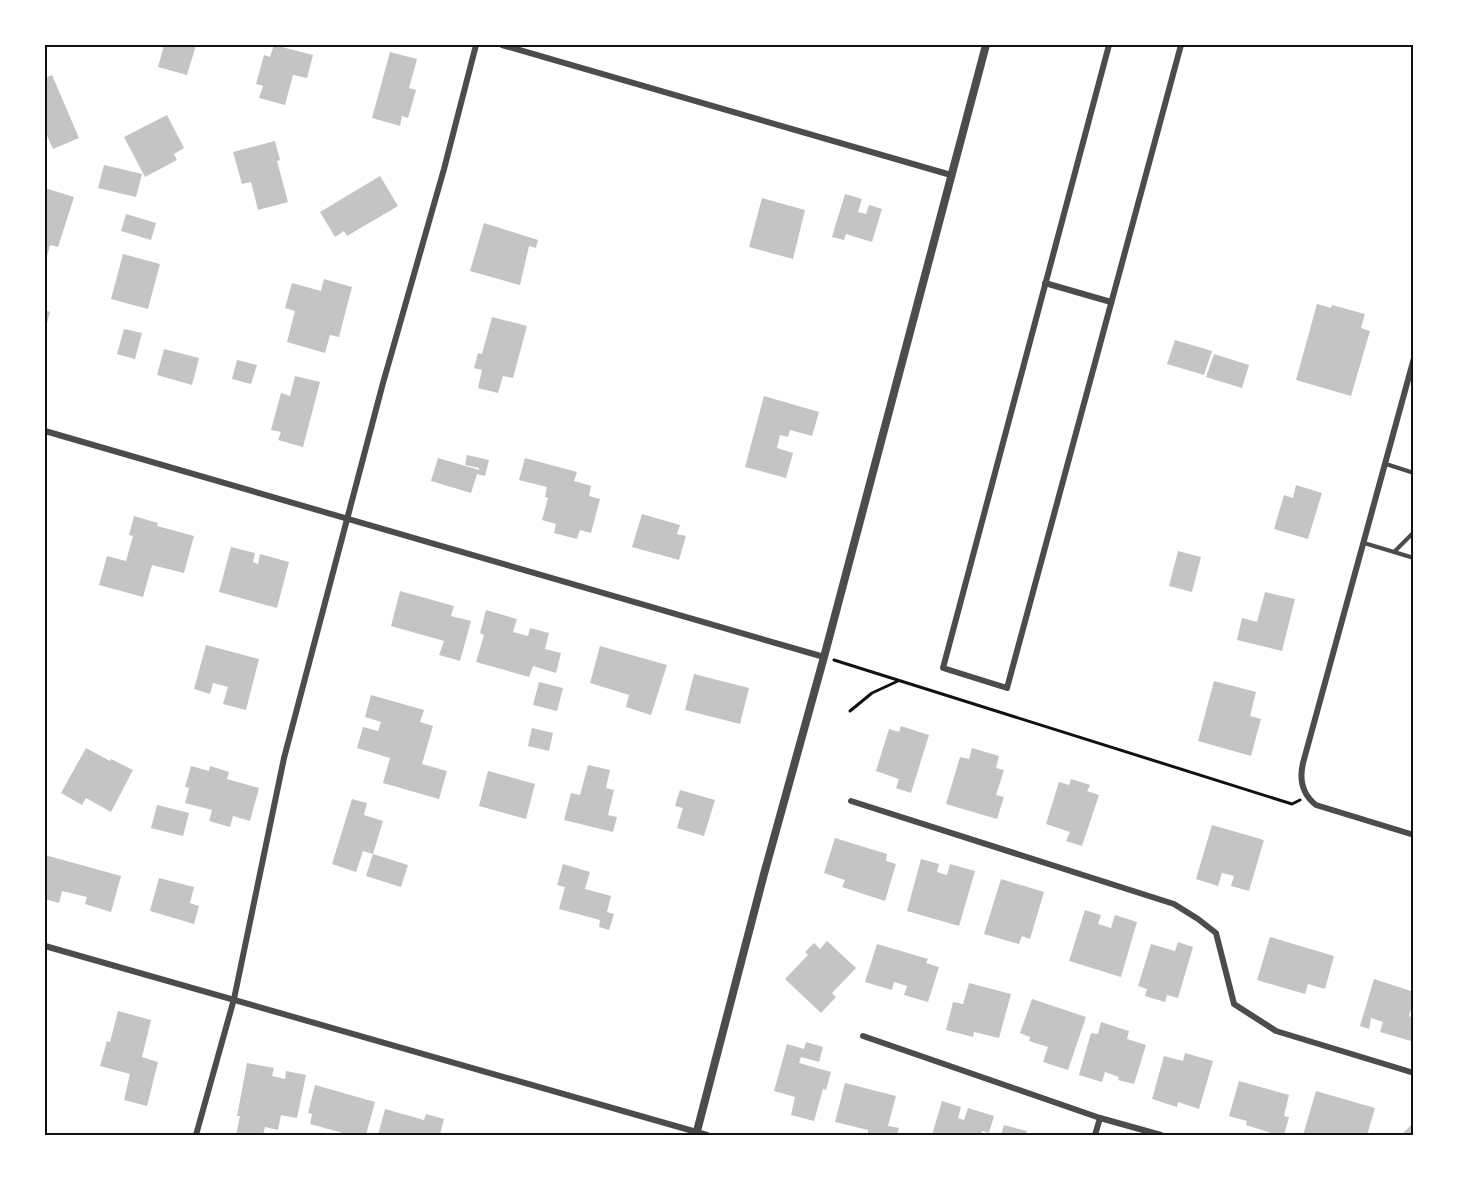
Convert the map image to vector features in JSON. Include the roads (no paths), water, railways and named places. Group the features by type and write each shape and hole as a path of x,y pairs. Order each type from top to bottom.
{"street":[{"path":"196,1135 234,999 284,758 383,383 476,45"},
{"path":"502,45 951,175"},
{"path":"696,1134 986,45"},
{"path":"1109,45 943,668 1007,688 1181,45"},
{"path":"1045,283 1111,302"},
{"path":"1414,358 1301,771 1302,786 1307,798 1322,807 1414,835"},
{"path":"45,431 824,657"},
{"path":"851,801 1174,904 1216,933 1234,1005 1276,1031 1414,1073"},
{"path":"45,946 696,1134 707,1135"},
{"path":"863,1036 1100,1118 1161,1135"},
{"path":"1095,1135 1100,1118"}],"lane":[{"path":"1386,464 1414,472"},
{"path":"1394,552 1414,532"},
{"path":"1364,543 1414,558"}]}
